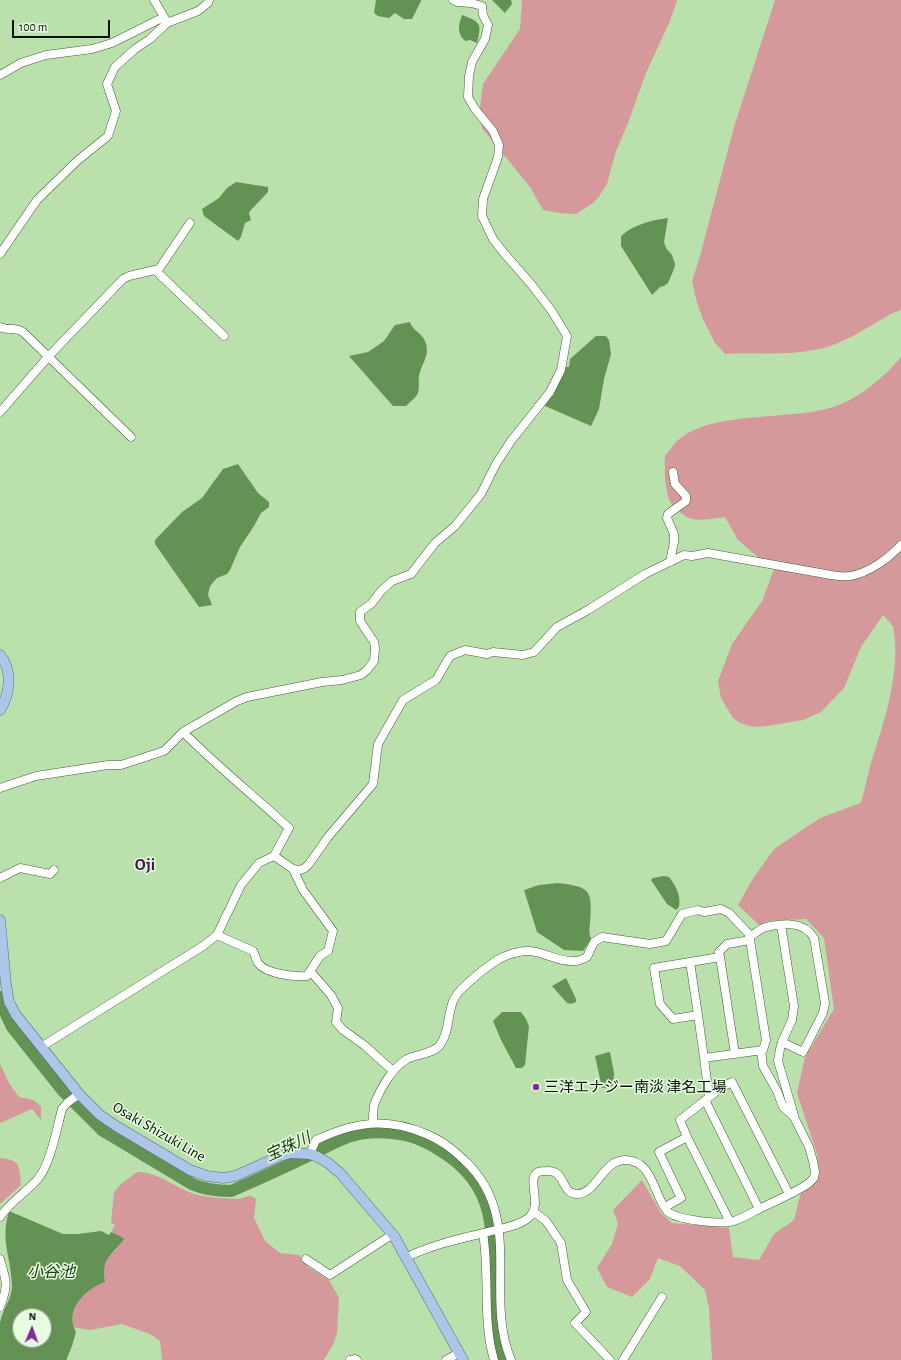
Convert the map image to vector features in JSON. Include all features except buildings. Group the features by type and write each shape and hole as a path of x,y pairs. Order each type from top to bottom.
{"main road":[{"path":"0,655 5,664 8,682 6,697 0,710"},
{"name":"Osaki Shizuki Line","path":"0,920 5,980 9,1002 16,1015 78,1095 100,1115 190,1170 207,1176 223,1178 236,1176 280,1156 310,1153"},
{"path":"310,1153 340,1173 392,1234 407,1257 461,1356"}],"street":[{"path":"154,0 166,20"},
{"path":"0,75 21,63 46,55 87,50 112,43 166,20 198,12 208,3 209,0"},
{"path":"0,788 36,776 108,765 121,765 164,751 183,732 246,697 322,682 342,680 361,675 374,661 375,648 374,642 360,621 360,612 372,603 381,591 392,581 411,574 435,543 455,526 481,494 496,464 511,441 550,392 561,370 567,336 551,310 493,239 482,216 483,200 498,157 499,145 493,131 475,109 468,97 469,76 472,62 485,39 488,25 483,15 482,6 453,0"},
{"path":"0,254 36,200 77,160 108,136 116,111 107,84 115,67 135,49 150,39 166,20"},
{"path":"0,412 48,356 123,279 129,276 159,269 190,223"},
{"path":"155,270 224,336"},
{"path":"0,327 4,329 20,330 131,437"},
{"path":"670,562 674,534 667,518 668,514 686,501 686,496 675,484 673,472"},
{"path":"293,870 300,870 309,864 328,837 373,784 378,744 403,700 436,680 450,656 464,650 486,654 493,652 523,655 534,652 557,627 588,610 644,574 684,555 692,556 708,553 831,575 850,576 865,571 878,564 901,545"},
{"path":"42,1047 203,946 217,935 241,885 259,863 274,856 289,828 234,778 211,760 183,732"},
{"path":"217,935 253,951 259,964 272,972 298,977 306,976 311,972 320,956 328,951 332,931 303,890 293,870 274,856"},
{"path":"0,878 20,868 50,874 54,870"},
{"path":"373,1123 374,1106 380,1092 393,1071 407,1059 433,1050 439,1046 443,1040 454,999 460,990 499,960 520,952 528,951 540,952 566,961 577,961 587,957 594,942 602,936 650,944 666,941 682,914 698,910 704,912 721,909 729,913 749,934 766,1040 763,1050 704,1058"},
{"path":"736,1054 719,952 727,944 750,938 765,928 796,924 810,931 814,938 825,1003 823,1013 803,1052 782,1042"},
{"path":"407,1257 434,1246 516,1224 528,1219 534,1212 536,1202 533,1184 534,1176 538,1172 545,1171 557,1173 567,1190 575,1194 579,1194 586,1192 613,1164 626,1160 636,1162 645,1169 665,1207 670,1213 677,1217 714,1222 734,1221 809,1183 814,1178 815,1172 813,1161 809,1147 795,1119 777,1058 782,1042 792,1020 794,1006 781,925"},
{"path":"698,1015 673,1019 660,1004 654,968 720,957"},
{"path":"690,962 704,1058 707,1098 760,1209"},
{"path":"311,972 331,995 338,1008 336,1022 343,1030 364,1045 393,1071"},
{"path":"761,1050 763,1066 783,1107 795,1119"},
{"path":"730,1222 680,1120 722,1087 732,1082 789,1194"},
{"path":"0,1217 6,1207 38,1179 45,1168 62,1109 67,1103 78,1095"},
{"path":"310,1153 316,1140 336,1130 373,1123 413,1129 431,1136 452,1149 470,1165 485,1186 494,1204 498,1229 502,1318 506,1347 511,1360"},
{"path":"665,1207 681,1198 659,1152 687,1137"},
{"path":"534,1212 546,1221 562,1246 567,1280 586,1312 575,1323 610,1360"},
{"path":"484,1233 486,1249 489,1344 494,1360"},
{"path":"306,1259 330,1275 392,1234"},
{"path":"0,1258 6,1278 6,1288 0,1307"},
{"path":"487,1288 501,1279"},
{"path":"623,1360 662,1297"},
{"path":"446,1360 461,1356"},
{"path":"350,1360 357,1360"}],"shaded area":[{"path":"522,0 677,0 670,21 646,73 616,151 607,184 593,203 576,214 543,210 530,187 482,128 479,114 483,84 520,29"},
{"path":"775,0 901,0 901,310 893,313 848,339 829,347 784,353 725,354 715,343 702,317 692,281 734,127"},
{"path":"901,357 901,1360 712,1360 709,1308 705,1290 680,1266 658,1258 650,1279 632,1297 607,1287 597,1268 612,1244 618,1224 613,1210 642,1180 661,1213 672,1223 729,1228 733,1257 759,1260 774,1234 794,1220 801,1192 812,1186 819,1175 817,1154 797,1093 805,1057 834,1009 824,938 806,919 768,921 759,925 738,905 752,880 774,849 820,818 861,803 892,689 895,641 893,627 883,615 861,647 844,688 821,712 803,720 753,727 740,723 733,718 721,698 718,681 732,644 762,601 775,567 760,559 738,540 725,517 700,520 689,518 670,502 665,477 665,457 672,447 685,435 703,426 724,421 815,411 833,407 852,399 879,380"},
{"path":"0,1064 9,1083 19,1097 33,1100 41,1106 41,1120 32,1109 0,1123"},
{"path":"0,1158 12,1160 18,1165 21,1185 0,1204"},
{"path":"137,1172 161,1178 182,1189 198,1195 238,1199 252,1196 256,1199 254,1218 265,1241 280,1253 299,1255 308,1267 329,1280 339,1298 337,1333 334,1343 324,1360 162,1360 160,1341 152,1335 122,1324 90,1330 73,1327 75,1306 82,1296 99,1284 110,1254 116,1250 120,1236 111,1232 115,1225 111,1223 114,1192 121,1184"}],"water":[{"path":"376,0 421,1 412,19 404,19 395,13 389,18 378,16 374,13"},
{"path":"492,0 511,0 512,4 505,13"},
{"path":"462,15 478,24 479,32 477,43 470,40 465,41 460,35 459,25"},
{"path":"236,182 268,187 268,192 250,211 249,213 251,220 245,223 241,237 238,241 204,216 202,209 219,198 227,188"},
{"path":"668,218 664,242 666,248 672,255 675,264 674,269 668,283 660,287 652,295 621,246 621,236 631,229 643,224"},
{"path":"410,322 425,341 427,351 420,372 417,395 406,406 393,406 349,356 368,352 384,341 395,325"},
{"path":"596,336 606,336 609,340 611,354 604,379 599,409 591,426 545,406 564,367 569,367 570,359"},
{"path":"238,464 258,493 269,502 269,507 261,513 240,547 230,570 227,574 217,578 210,586 208,595 212,605 199,607 155,544 155,540 182,512 202,498 223,469"},
{"path":"664,876 669,877 677,891 679,907 676,910 667,904 651,880 653,878"},
{"path":"558,883 578,886 588,892 590,897 591,912 589,931 591,939 583,951 564,950 537,932 524,890 539,885"},
{"path":"566,978 576,999 576,1002 570,1004 567,1003 552,986"},
{"path":"502,1012 521,1012 529,1026 525,1065 522,1068 516,1068 493,1021"},
{"path":"610,1052 614,1073 613,1085 611,1087 602,1088 595,1056"},
{"name":"小谷池","path":"9,1211 63,1234 101,1231 109,1235 111,1232 124,1239 108,1258 104,1268 105,1282 90,1290 78,1301 73,1316 73,1324 76,1332 67,1360 0,1360 0,1323 12,1291 6,1231"}],"waterway":[{"name":"宝珠川","path":"0,997 1,1004 12,1027 63,1091 102,1130 192,1184 202,1188 231,1191 339,1141 358,1134 377,1132 406,1135 439,1149 458,1163 471,1177 481,1193 488,1212 493,1246 497,1331 502,1360"}],"place":[{"name":"三洋エナジー南淡 津名工場","path":"536,1087"}],"district":[{"name":"Oji","path":"145,865"}]}
